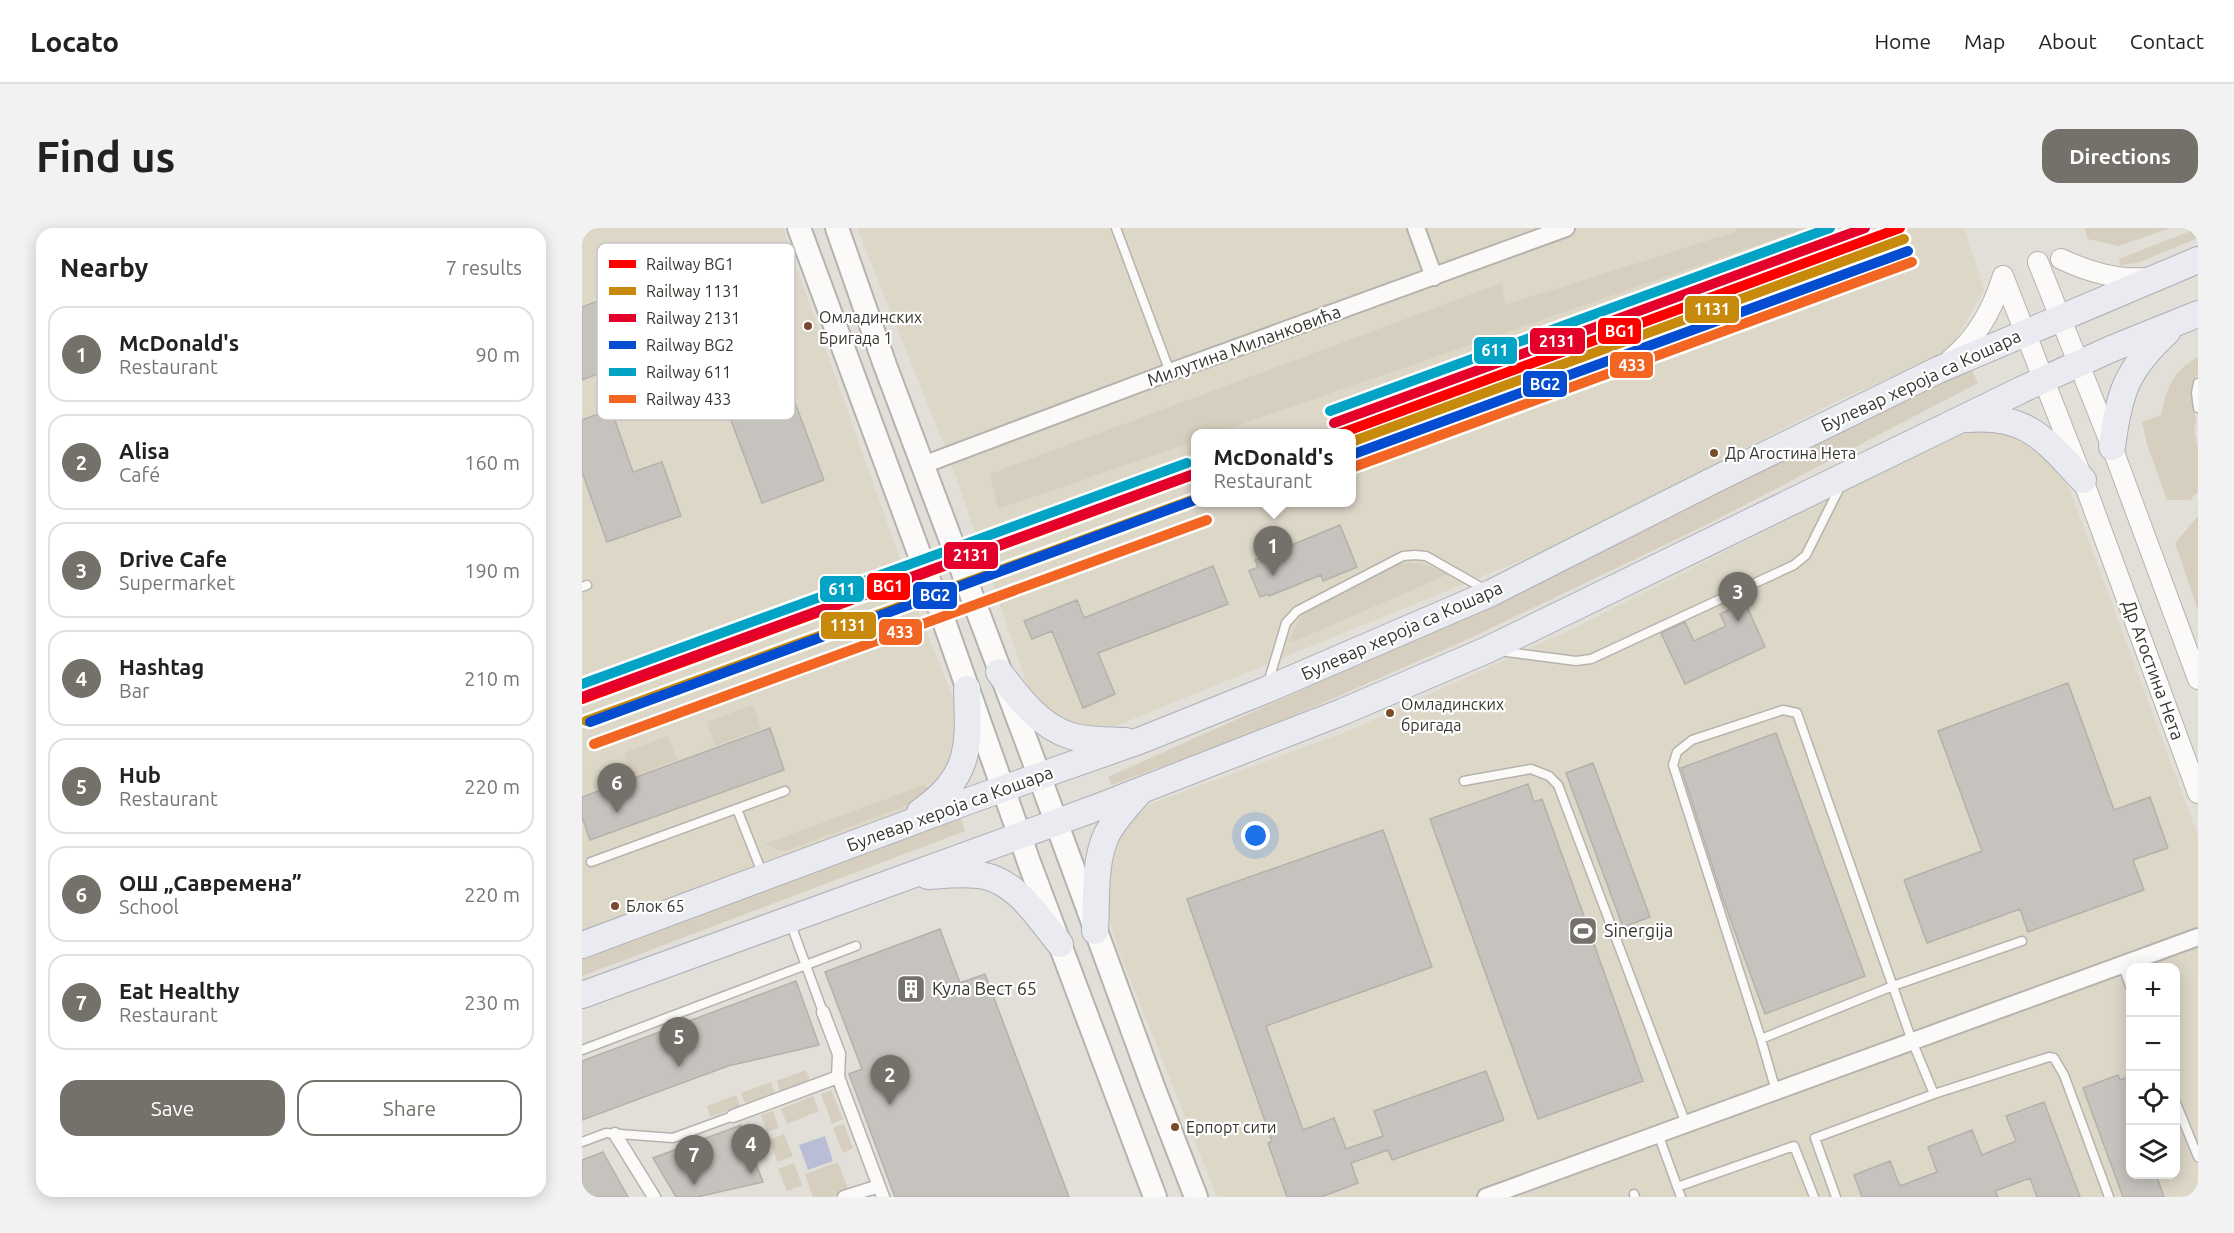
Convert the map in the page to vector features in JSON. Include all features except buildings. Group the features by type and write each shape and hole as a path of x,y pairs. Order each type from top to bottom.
{"main road":[{"path":"799,228 1060,944 1155,1197"},
{"path":"837,228 999,672 1196,1197"},
{"name":"Булевар хероја са Кошара","path":"582,945 1139,741 1266,690 1491,593 1938,370 2198,260"},
{"path":"582,995 1142,790 1342,712 1487,650 2044,379 2188,318"},
{"path":"2112,447 2118,412 2131,373 2147,351 2188,318"},
{"path":"1957,420 2000,419 2025,426 2043,438 2083,480"},
{"path":"999,672 1021,701 1060,732 1073,736 1139,741"},
{"path":"898,828 935,802 951,786 959,772 968,743 967,689"},
{"path":"1095,931 1098,875 1106,836 1142,790"},
{"path":"904,876 984,876 1004,883 1035,913 1060,944"}],"street":[{"path":"1416,228 1434,277"},
{"name":"Милутина Миланковића","path":"923,465 1170,372 1566,228"},
{"path":"2061,259 2083,270 2112,277 2157,278"},
{"path":"2038,262 2112,447 2198,679"},
{"name":"Др Агостина Нета","path":"1938,370 1961,351 1982,325 1998,294 2003,276 2083,480 2198,793"},
{"path":"1486,1197 2198,937"},
{"path":"823,1012 839,1054 838,1077 881,1191 844,1197"},
{"path":"733,1116 838,1077"},
{"path":"615,1134 654,1197"}],"lane":[{"path":"1116,228 1170,372"},
{"path":"2198,383 2196,393 2198,408"},
{"path":"1487,650 1576,661 1591,659 1794,565 1806,555 1846,475"},
{"path":"1266,690 1286,623 1297,611 1403,556 1425,556 1491,593"},
{"path":"1776,1091 1673,765 1677,752 1692,740 1784,710 1797,713 1912,1041 1934,1094"},
{"path":"1464,781 1531,769 1549,776 1558,785 1686,1124"},
{"path":"591,862 785,791"},
{"path":"737,808 764,878"},
{"path":"789,920 823,1012"},
{"path":"1761,1039 1893,986 2022,941"},
{"path":"582,1050 856,946"},
{"path":"2122,964 2126,975"},
{"path":"1836,1197 1815,1138 1934,1094 2049,1057 2054,1058 2064,1075 2109,1197"},
{"path":"2180,1114 2198,1157"},
{"path":"582,1142 606,1133 673,1138 733,1116"},
{"path":"1658,1134 1681,1197"},
{"path":"1677,1187 1794,1146 1814,1197"}],"shaded area":[{"path":"582,228 783,228 788,243 597,243 597,420 795,420 795,262 921,619 961,717 946,803 582,946"},
{"path":"857,228 1964,228 1984,290 1948,353 1839,400 1549,549 1101,732 1078,729 1032,699 949,457"},
{"path":"1736,228 1806,228 1228,429 1191,429 1191,442 998,509 990,474 1502,283 1505,305 1735,232"},
{"path":"2084,228 2170,228 2119,246 2088,239"},
{"path":"2198,228 2198,238 2137,263 2120,265 2119,259"},
{"path":"2198,357 2198,372 2191,396 2196,418 2194,429 2198,450 2198,492 2190,500 2167,500 2147,444 2142,422 2161,415 2176,374"},
{"path":"1971,369 1978,383 1708,524 1466,640 1261,730 1112,785 1108,777 1469,615"},
{"path":"2002,428 2053,458 2072,496 2198,836 2198,1197 1217,1197 1118,949 1104,898 1114,842 1135,816 1153,803 1351,730 1568,631 1882,472 1966,433"},
{"path":"2198,516 2198,611 2175,543"},
{"path":"1399,564 1426,565 1449,574 1288,644 1299,619 1307,610"},
{"path":"753,705 761,729 715,746 707,722"},
{"path":"668,736 677,760 632,776 624,753"},
{"path":"924,785 931,790 907,805 788,850 777,850 765,844"},
{"path":"960,815 965,831 582,976 582,957"},
{"path":"806,1070 810,1081 780,1092 777,1081"},
{"path":"771,1082 775,1093 745,1103 741,1093"},
{"path":"831,1090 843,1119 832,1124 821,1094"},
{"path":"736,1095 740,1106 710,1117 707,1106"},
{"path":"813,1096 819,1111 787,1124 781,1109"},
{"path":"773,1111 779,1128 767,1132 761,1115"},
{"path":"844,1124 853,1148 843,1153 833,1128"},
{"path":"784,1134 793,1156 778,1162 769,1140"},
{"path":"838,1162 849,1191 833,1197 813,1197 805,1174"},
{"path":"794,1163 802,1185 787,1191 778,1169"}],"water":[{"path":"825,1136 833,1161 808,1170 799,1145"}],"rail line":[{"name":"611","path":"1330,411 1830,228"},
{"name":"2131","path":"1334,423 1865,228"},
{"name":"BG1","path":"1353,429 1900,228"},
{"name":"1131","path":"1356,440 1904,239"},
{"name":"BG2","path":"1356,453 1908,251"},
{"name":"433","path":"1356,466 1912,262"},
{"name":"611","path":"582,684 1187,463"},
{"name":"BG1","path":"582,699 1191,475"},
{"name":"2131","path":"582,697 1191,475"},
{"name":"1131","path":"586,721 1191,500"},
{"name":"BG2","path":"590,722 1191,501"},
{"name":"433","path":"594,744 1207,520"}],"place":[{"name":"Омладинских Бригада 1","path":"808,326"},
{"name":"Др Агостина Нета","path":"1714,453"},
{"name":"McDonald's","path":"1273,576"},
{"name":"Drive Cafe","path":"1738,622"},
{"name":"Омладинских бригада","path":"1390,713"},
{"name":"ОШ „Савремена”","path":"617,813"},
{"name":"Блок 65","path":"615,906"},
{"name":"Sinergija","path":"1583,931"},
{"name":"Кула Вест 65","path":"911,989"},
{"name":"Hub","path":"679,1067"},
{"name":"Alisa","path":"890,1105"},
{"name":"Ерпорт сити","path":"1175,1127"},
{"name":"Hashtag","path":"751,1174"},
{"name":"Eat Healthy","path":"694,1185"}]}
